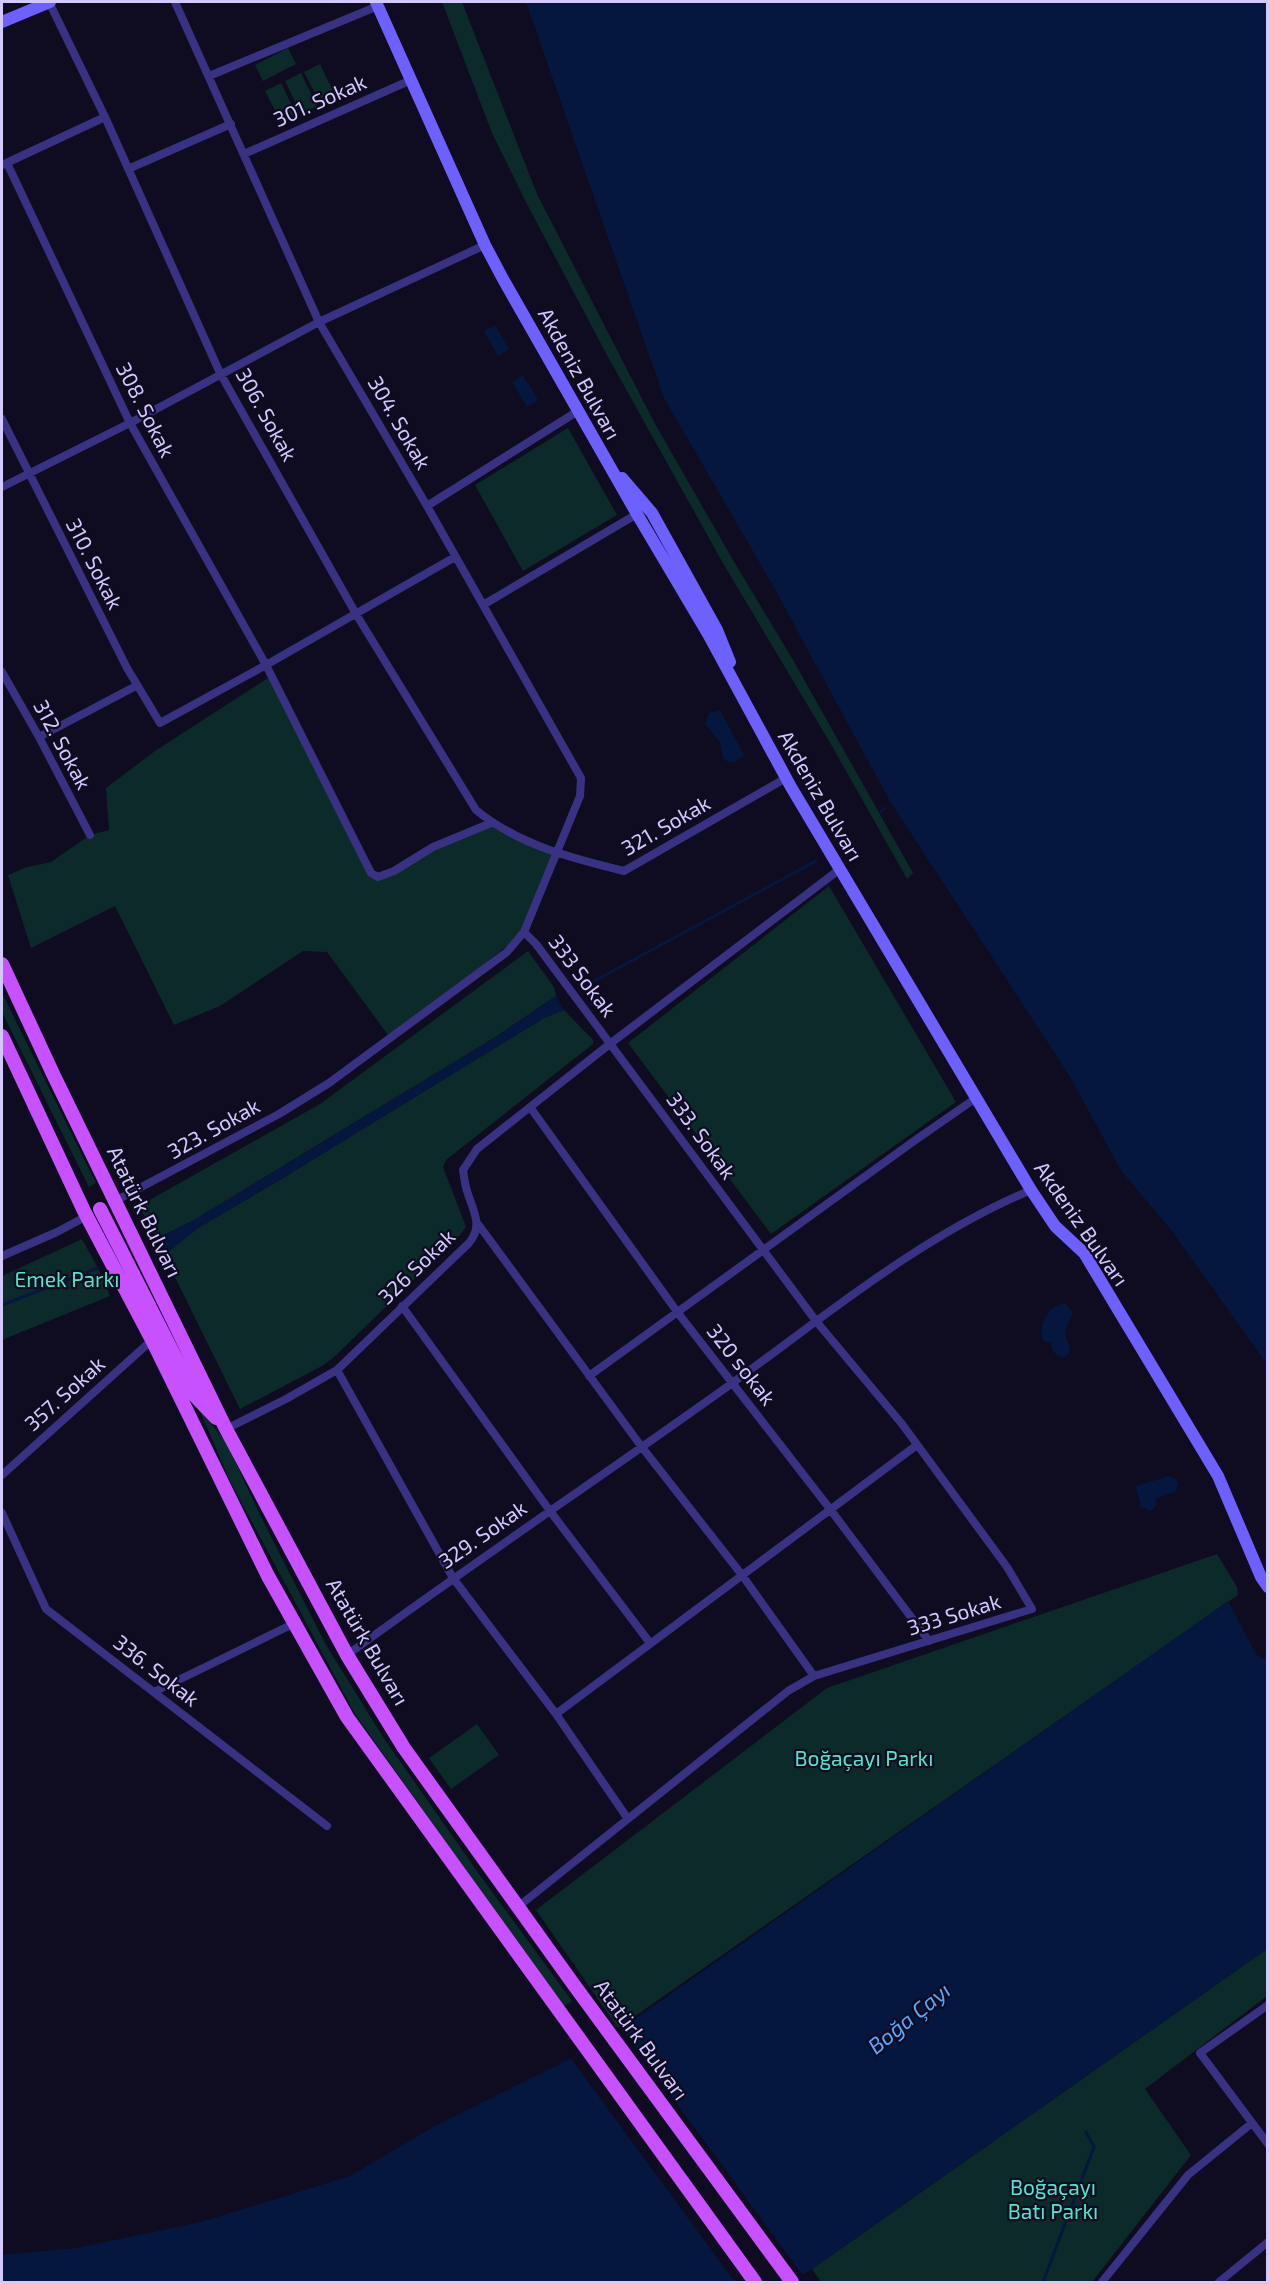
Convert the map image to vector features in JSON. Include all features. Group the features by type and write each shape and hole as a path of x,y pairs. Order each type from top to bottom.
{"main road":[{"path":"2,22 50,2"},
{"name":"Akdeniz Bulvarı","path":"377,4 485,245 578,411 639,519 712,632 748,709 786,778 1031,1190 1054,1226 1084,1253 1218,1476 1261,1577 1268,1587"},
{"path":"604,457 654,517 712,632"},
{"path":"639,519 645,513 654,517"},
{"name":"Atatürk Bulvarı","path":"2,964 226,1429 347,1655 404,1748 792,2283"},
{"path":"2,1036 86,1213 152,1340 268,1576 347,1717 755,2283"},
{"path":"86,1213 100,1209 114,1199"},
{"path":"86,1213 114,1199"},
{"path":"100,1209 195,1396 226,1429"}],"street":[{"name":"306. Sokak","path":"50,2 105,117 220,373 356,614 476,810 491,823"},
{"name":"304. Sokak","path":"174,2 319,321 581,778 580,796 524,933"},
{"path":"209,76 377,4"},
{"name":"301. Sokak","path":"244,154 411,80"},
{"path":"4,164 105,117"},
{"path":"128,169 231,124"},
{"name":"308. Sokak","path":"4,164 130,423 266,665 370,873 378,877 394,871 434,847 491,823"},
{"path":"2,487 130,423 319,321 485,245"},
{"path":"427,506 578,411"},
{"name":"310. Sokak","path":"2,419 136,686 160,723 266,665"},
{"path":"483,606 639,519"},
{"path":"266,665 455,557"},
{"name":"312. Sokak","path":"2,672 90,835"},
{"path":"39,738 136,686"},
{"name":"321. Sokak","path":"491,823 556,854 624,871 786,778"},
{"name":"326 Sokak","path":"226,1429 337,1370 469,1244 476,1235 477,1224 466,1191 463,1170 477,1149 610,1043 840,869"},
{"name":"333 Sokak","path":"524,933 536,944 610,1043"},
{"name":"323. Sokak","path":"114,1199 167,1176 279,1114 329,1083 459,989 507,952 524,933"},
{"name":"333. Sokak","path":"610,1043 762,1249"},
{"path":"589,1376 678,1313 762,1249 976,1098"},
{"name":"320 sokak","path":"530,1107 731,1384 830,1509 929,1641"},
{"name":"329. Sokak","path":"347,1655 731,1384 873,1279 930,1243 1031,1190"},
{"path":"2,1256 86,1213"},
{"path":"477,1224 641,1446 742,1575 814,1676"},
{"name":"333 Sokak","path":"519,1906 788,1691 814,1676 1032,1610 1007,1568 917,1444 816,1321 762,1249"},
{"path":"402,1306 550,1511 650,1643"},
{"name":"357. Sokak","path":"2,1475 152,1340"},
{"path":"337,1370 453,1578 556,1714 628,1819"},
{"path":"556,1714 917,1444"},
{"name":"336. Sokak","path":"2,1514 46,1609 327,1826"},
{"path":"154,1692 295,1623"},
{"path":"1268,2005 1200,2053 1268,2144"},
{"path":"1102,2283 1188,2175 1252,2123"},
{"path":"1220,2283 1268,2242"}],"green space":[{"path":"442,2 462,2 537,194 654,422 793,660 913,873 907,879 832,746 724,565 608,357 492,133"},
{"path":"288,48 296,64 263,81 255,65"},
{"path":"320,64 336,97 321,105 304,72"},
{"path":"301,73 317,106 301,114 285,81"},
{"path":"281,83 297,116 282,124 265,91"},
{"path":"568,428 617,515 523,571 475,485"},
{"path":"271,676 378,877 491,823 556,854 524,932 391,1039 327,952 303,951 220,1006 174,1025 115,906 31,948 8,875 27,867 51,862 90,835 109,830 106,788 155,751"},
{"path":"829,886 956,1102 771,1234 628,1043"},
{"path":"528,951 554,987 556,996 494,1038 194,1220 160,1237 155,1237 139,1206 320,1104"},
{"path":"2,993 96,1183 89,1187 2,1012"},
{"path":"564,1010 593,1040 593,1044 446,1160 443,1167 466,1227 460,1235 333,1358 240,1409 164,1255 198,1228 544,1018"},
{"name":"Emek Parkı","path":"82,1239 110,1296 2,1340 2,1276"},
{"path":"199,1409 226,1442 326,1645 383,1737 572,2001 563,2007 355,1714 230,1481"},
{"name":"Boğaçayı Parkı","path":"1217,1554 1237,1587 1238,1595 618,2028 536,1910 827,1688"},
{"path":"477,1724 499,1755 451,1789 429,1758"},
{"name":"Boğaçayı Batı Parkı","path":"1267,1949 1267,1996 1145,2089 1191,2155 1092,2282 821,2282 812,2269"}],"water":[{"path":"526,2 1267,2 1267,1364 1169,1227 1122,1172 1069,1075 891,803 772,584 664,398"},
{"path":"495,325 509,349 498,356 484,331"},
{"path":"523,375 538,400 527,407 512,382"},
{"path":"720,710 744,755 734,762 728,762 723,758 720,742 705,724 709,713"},
{"path":"556,996 564,1010 544,1018 198,1228 164,1255 155,1237 160,1237 194,1220 494,1038"},
{"path":"1063,1303 1073,1312 1065,1331 1070,1349 1063,1358 1053,1352 1051,1343 1043,1341 1042,1329 1048,1313"},
{"path":"1169,1476 1177,1480 1175,1492 1155,1499 1157,1503 1153,1510 1148,1511 1144,1507 1141,1508 1136,1486"},
{"name":"Boğa Çayı","path":"1228,1601 1256,1654 1267,1659 1267,1949 812,2269 789,2282 2,2282 2,2255 76,2248 201,2222 350,2176 433,2127 598,2045"}],"pier":[{"path":"620,2026 804,2277 795,2282 735,2282 569,2056 597,2042"}],"waterway":[{"path":"881,812 885,808"},
{"path":"587,985 816,861"},
{"path":"2,1305 98,1268"},
{"path":"1043,2282 1094,2147 1086,2132"}]}
